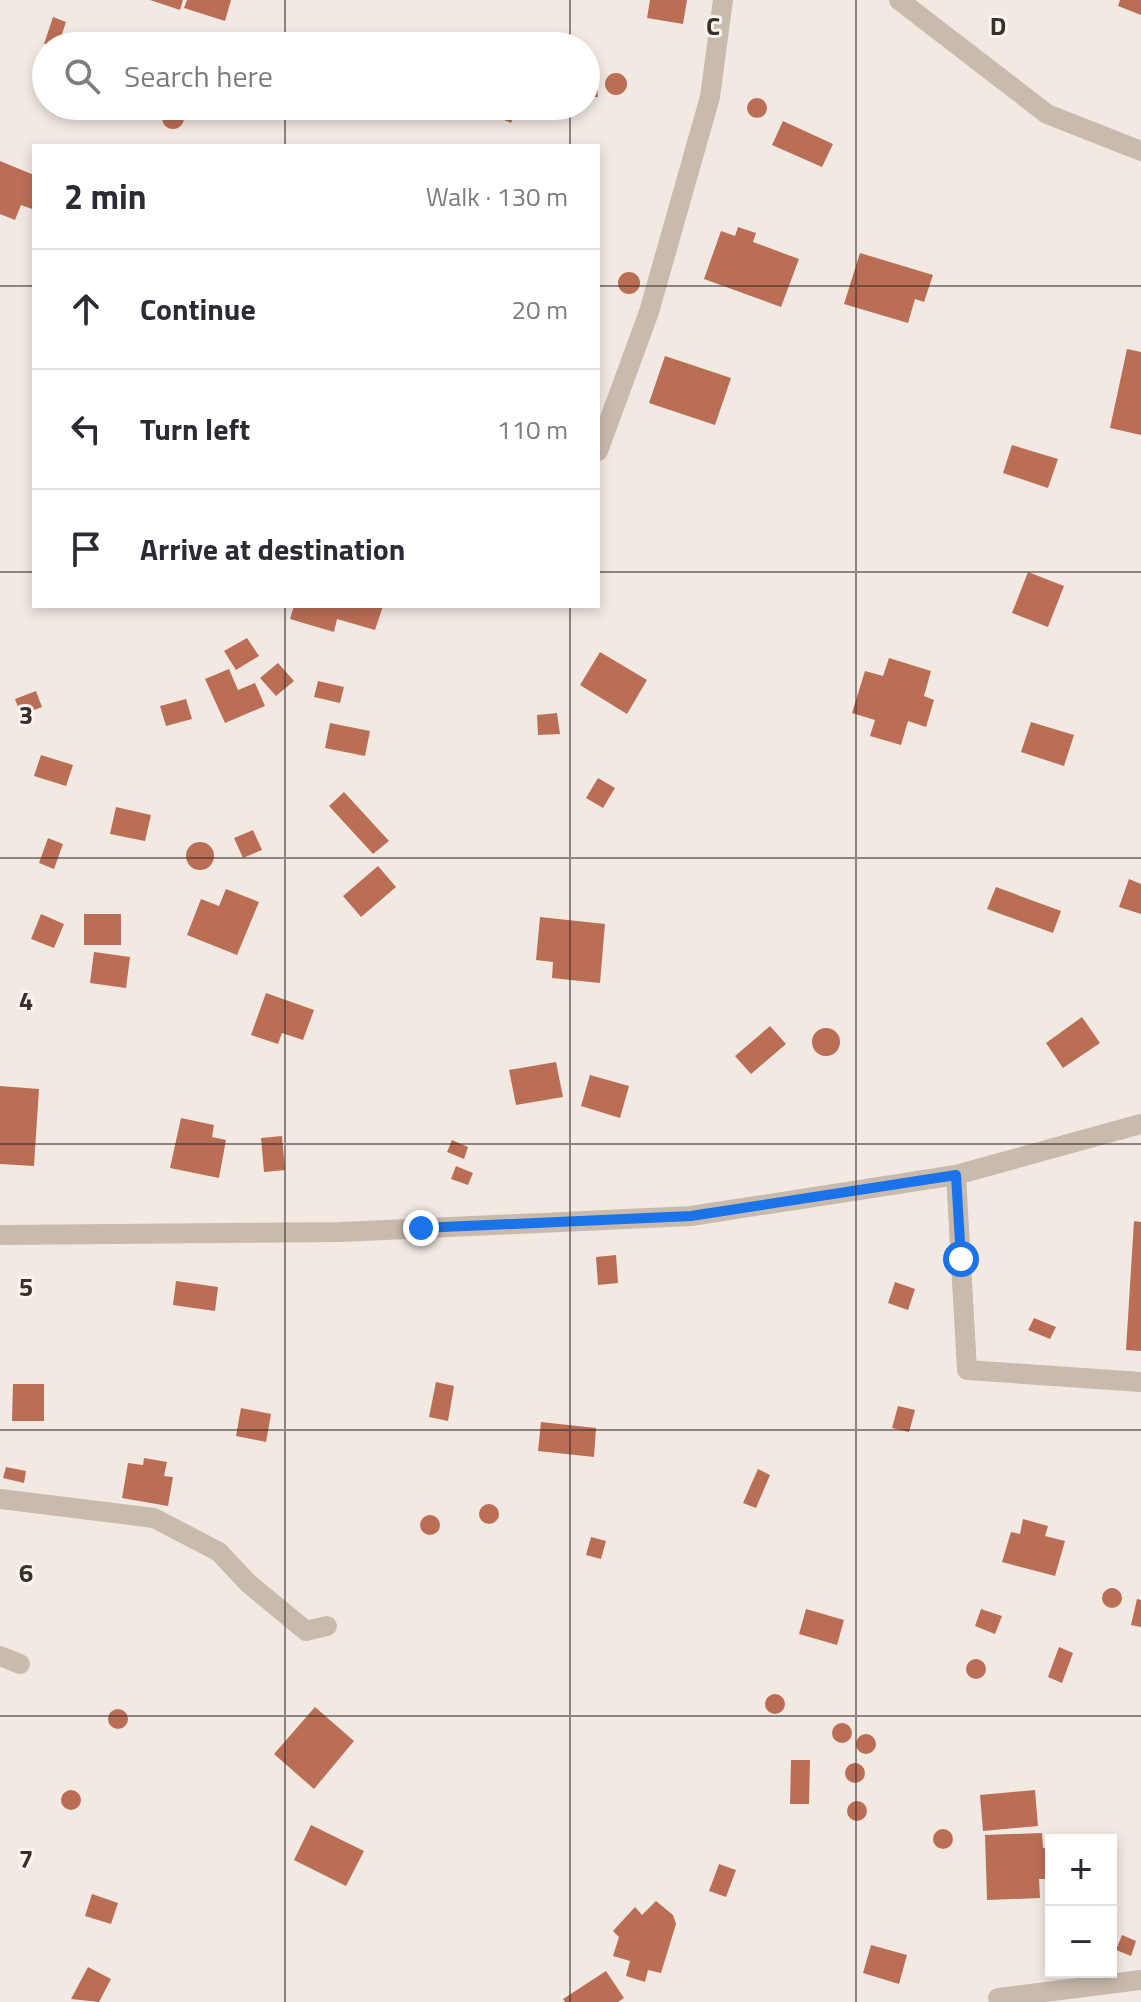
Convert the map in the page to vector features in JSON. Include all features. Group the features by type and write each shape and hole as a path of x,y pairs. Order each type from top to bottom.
{"street":[{"path":"600,446 649,312 710,97 723,0"},
{"path":"899,0 1047,114 1141,151"},
{"path":"0,1235 342,1232 691,1216 956,1175 1141,1124"},
{"path":"956,1175 967,1370 1141,1382"},
{"path":"0,1499 154,1518 219,1552 248,1583 306,1631 327,1626"},
{"path":"0,1656 20,1664"},
{"path":"998,1998 1141,1980"}],"building":[{"path":"150,0 183,0 180,10"},
{"path":"187,0 231,0 225,21 184,8"},
{"path":"650,0 687,0 683,24 647,18"},
{"path":"1120,0 1141,0 1141,15 1118,6"},
{"path":"53,17 66,22 63,32 48,32"},
{"path":"616,73 624,76 627,84 624,92 616,95 608,92 605,84 608,76"},
{"path":"757,98 764,101 767,108 764,115 757,118 750,115 747,108 750,101"},
{"path":"184,120 181,126 173,129 163,122"},
{"path":"783,121 833,144 822,167 772,145"},
{"path":"0,161 32,174 32,209 21,205 15,220 0,214"},
{"path":"738,227 756,233 753,242 799,259 781,307 704,279 721,231 735,236"},
{"path":"860,253 933,275 924,302 915,299 908,323 844,304"},
{"path":"629,272 637,275 640,283 637,291 629,294 621,291 618,283 621,275"},
{"path":"1127,349 1141,352 1141,435 1110,428"},
{"path":"665,356 731,378 715,425 649,403"},
{"path":"1012,445 1058,459 1048,488 1003,473"},
{"path":"1028,572 1064,586 1048,627 1012,613"},
{"path":"293,608 382,608 375,630 337,619 334,632 290,619"},
{"path":"247,638 259,656 236,670 224,651"},
{"path":"600,652 647,680 627,714 580,685"},
{"path":"889,658 931,671 924,696 934,700 926,727 908,721 901,745 870,736 875,720 852,713 865,671 883,676"},
{"path":"278,663 294,681 276,696 260,678"},
{"path":"229,669 238,690 255,683 265,706 225,723 205,679"},
{"path":"318,681 344,687 340,703 314,697"},
{"path":"36,691 42,707 21,715 15,699"},
{"path":"186,699 192,719 166,726 160,706"},
{"path":"557,713 560,734 538,735 537,715"},
{"path":"1031,722 1074,735 1064,766 1021,752"},
{"path":"330,723 370,731 365,756 325,748"},
{"path":"41,755 73,765 66,786 34,776"},
{"path":"598,778 615,788 603,808 586,798"},
{"path":"344,792 389,841 373,854 329,806"},
{"path":"116,807 151,815 145,841 110,834"},
{"path":"253,830 262,850 243,858 234,838"},
{"path":"48,838 63,844 54,869 39,863"},
{"path":"200,842 210,846 214,856 210,866 200,870 190,866 186,856 190,846"},
{"path":"378,866 396,887 361,917 343,896"},
{"path":"1129,879 1141,884 1141,914 1119,907"},
{"path":"996,887 1061,911 1053,933 987,909"},
{"path":"226,889 259,902 237,955 187,935 201,899 219,906"},
{"path":"41,914 64,924 54,948 31,939"},
{"path":"84,914 121,914 121,945 84,945"},
{"path":"540,917 605,924 600,983 552,978 553,962 536,960"},
{"path":"94,952 130,957 126,988 90,983"},
{"path":"266,993 314,1010 303,1040 282,1033 278,1044 251,1035"},
{"path":"1082,1017 1100,1043 1063,1068 1046,1043"},
{"path":"770,1026 786,1044 751,1074 735,1056"},
{"path":"826,1028 836,1032 840,1042 836,1052 826,1056 816,1052 812,1042 816,1032"},
{"path":"556,1062 563,1097 516,1105 509,1070"},
{"path":"590,1075 629,1086 620,1118 581,1106"},
{"path":"0,1086 39,1089 34,1166 0,1164"},
{"path":"181,1118 214,1125 212,1137 226,1140 219,1178 170,1168"},
{"path":"282,1136 285,1170 264,1172 261,1138"},
{"path":"452,1140 468,1147 464,1159 447,1152"},
{"path":"456,1166 473,1173 468,1185 451,1179"},
{"path":"1134,1221 1141,1222 1141,1351 1126,1350"},
{"path":"616,1255 618,1283 598,1285 596,1257"},
{"path":"176,1281 218,1287 215,1311 173,1305"},
{"path":"895,1282 915,1289 908,1310 888,1303"},
{"path":"1034,1318 1056,1327 1050,1339 1028,1330"},
{"path":"436,1382 454,1386 448,1421 429,1417"},
{"path":"13,1384 44,1384 44,1421 12,1421"},
{"path":"898,1406 915,1410 909,1432 892,1428"},
{"path":"241,1408 271,1414 266,1442 236,1436"},
{"path":"541,1422 596,1428 594,1457 538,1451"},
{"path":"144,1458 167,1462 164,1476 173,1477 168,1506 122,1498 128,1463 143,1465"},
{"path":"6,1467 26,1471 24,1483 3,1478"},
{"path":"758,1469 770,1475 756,1508 743,1503"},
{"path":"489,1504 496,1507 499,1514 496,1521 489,1524 482,1521 479,1514 482,1507"},
{"path":"426,1515 434,1515 440,1525 434,1535 426,1535 420,1529 420,1521"},
{"path":"1023,1519 1048,1526 1045,1536 1065,1541 1055,1576 1002,1562 1011,1532 1020,1534"},
{"path":"591,1537 606,1541 601,1559 586,1555"},
{"path":"1112,1588 1119,1591 1122,1598 1119,1605 1112,1608 1105,1605 1102,1598 1105,1591"},
{"path":"1137,1599 1141,1600 1141,1627 1131,1625"},
{"path":"806,1609 844,1620 837,1645 799,1634"},
{"path":"981,1609 1002,1616 995,1634 975,1626"},
{"path":"1059,1647 1073,1653 1062,1683 1048,1677"},
{"path":"972,1659 980,1659 986,1669 980,1679 972,1679 966,1673 966,1665"},
{"path":"775,1694 782,1697 785,1704 782,1711 775,1714 768,1711 765,1704 768,1697"},
{"path":"315,1707 354,1741 314,1789 274,1754"},
{"path":"114,1709 122,1709 128,1719 122,1729 114,1729 108,1723 108,1715"},
{"path":"838,1723 846,1723 852,1733 846,1743 838,1743 832,1737 832,1729"},
{"path":"862,1734 870,1734 876,1744 870,1754 862,1754 856,1748 856,1740"},
{"path":"791,1760 810,1760 809,1804 790,1804"},
{"path":"855,1763 862,1766 865,1773 862,1780 855,1783 848,1780 845,1773 848,1766"},
{"path":"71,1790 78,1793 81,1800 78,1807 71,1810 64,1807 61,1800 64,1793"},
{"path":"1035,1790 1038,1826 983,1831 980,1795"},
{"path":"853,1801 861,1801 867,1811 861,1821 853,1821 847,1815 847,1807"},
{"path":"311,1825 364,1851 346,1886 294,1860"},
{"path":"939,1829 947,1829 953,1839 947,1849 939,1849 933,1843 933,1835"},
{"path":"1042,1833 1045,1879 1039,1879 1040,1898 987,1900 985,1835"},
{"path":"719,1864 736,1870 726,1897 709,1891"},
{"path":"92,1894 118,1903 111,1924 85,1916"},
{"path":"656,1901 673,1915 676,1924 661,1973 648,1970 645,1982 626,1976 630,1961 613,1956 619,1937 613,1931 635,1907 642,1915"},
{"path":"1122,1935 1136,1941 1131,1956 1117,1950"},
{"path":"871,1945 907,1955 899,1984 863,1973"},
{"path":"88,1967 111,1979 99,2002 71,1999"},
{"path":"606,1971 624,1998 618,2002 565,2002 563,1999"}],"route":[{"path":"421,1228 691,1216 956,1175 961,1259"}]}
